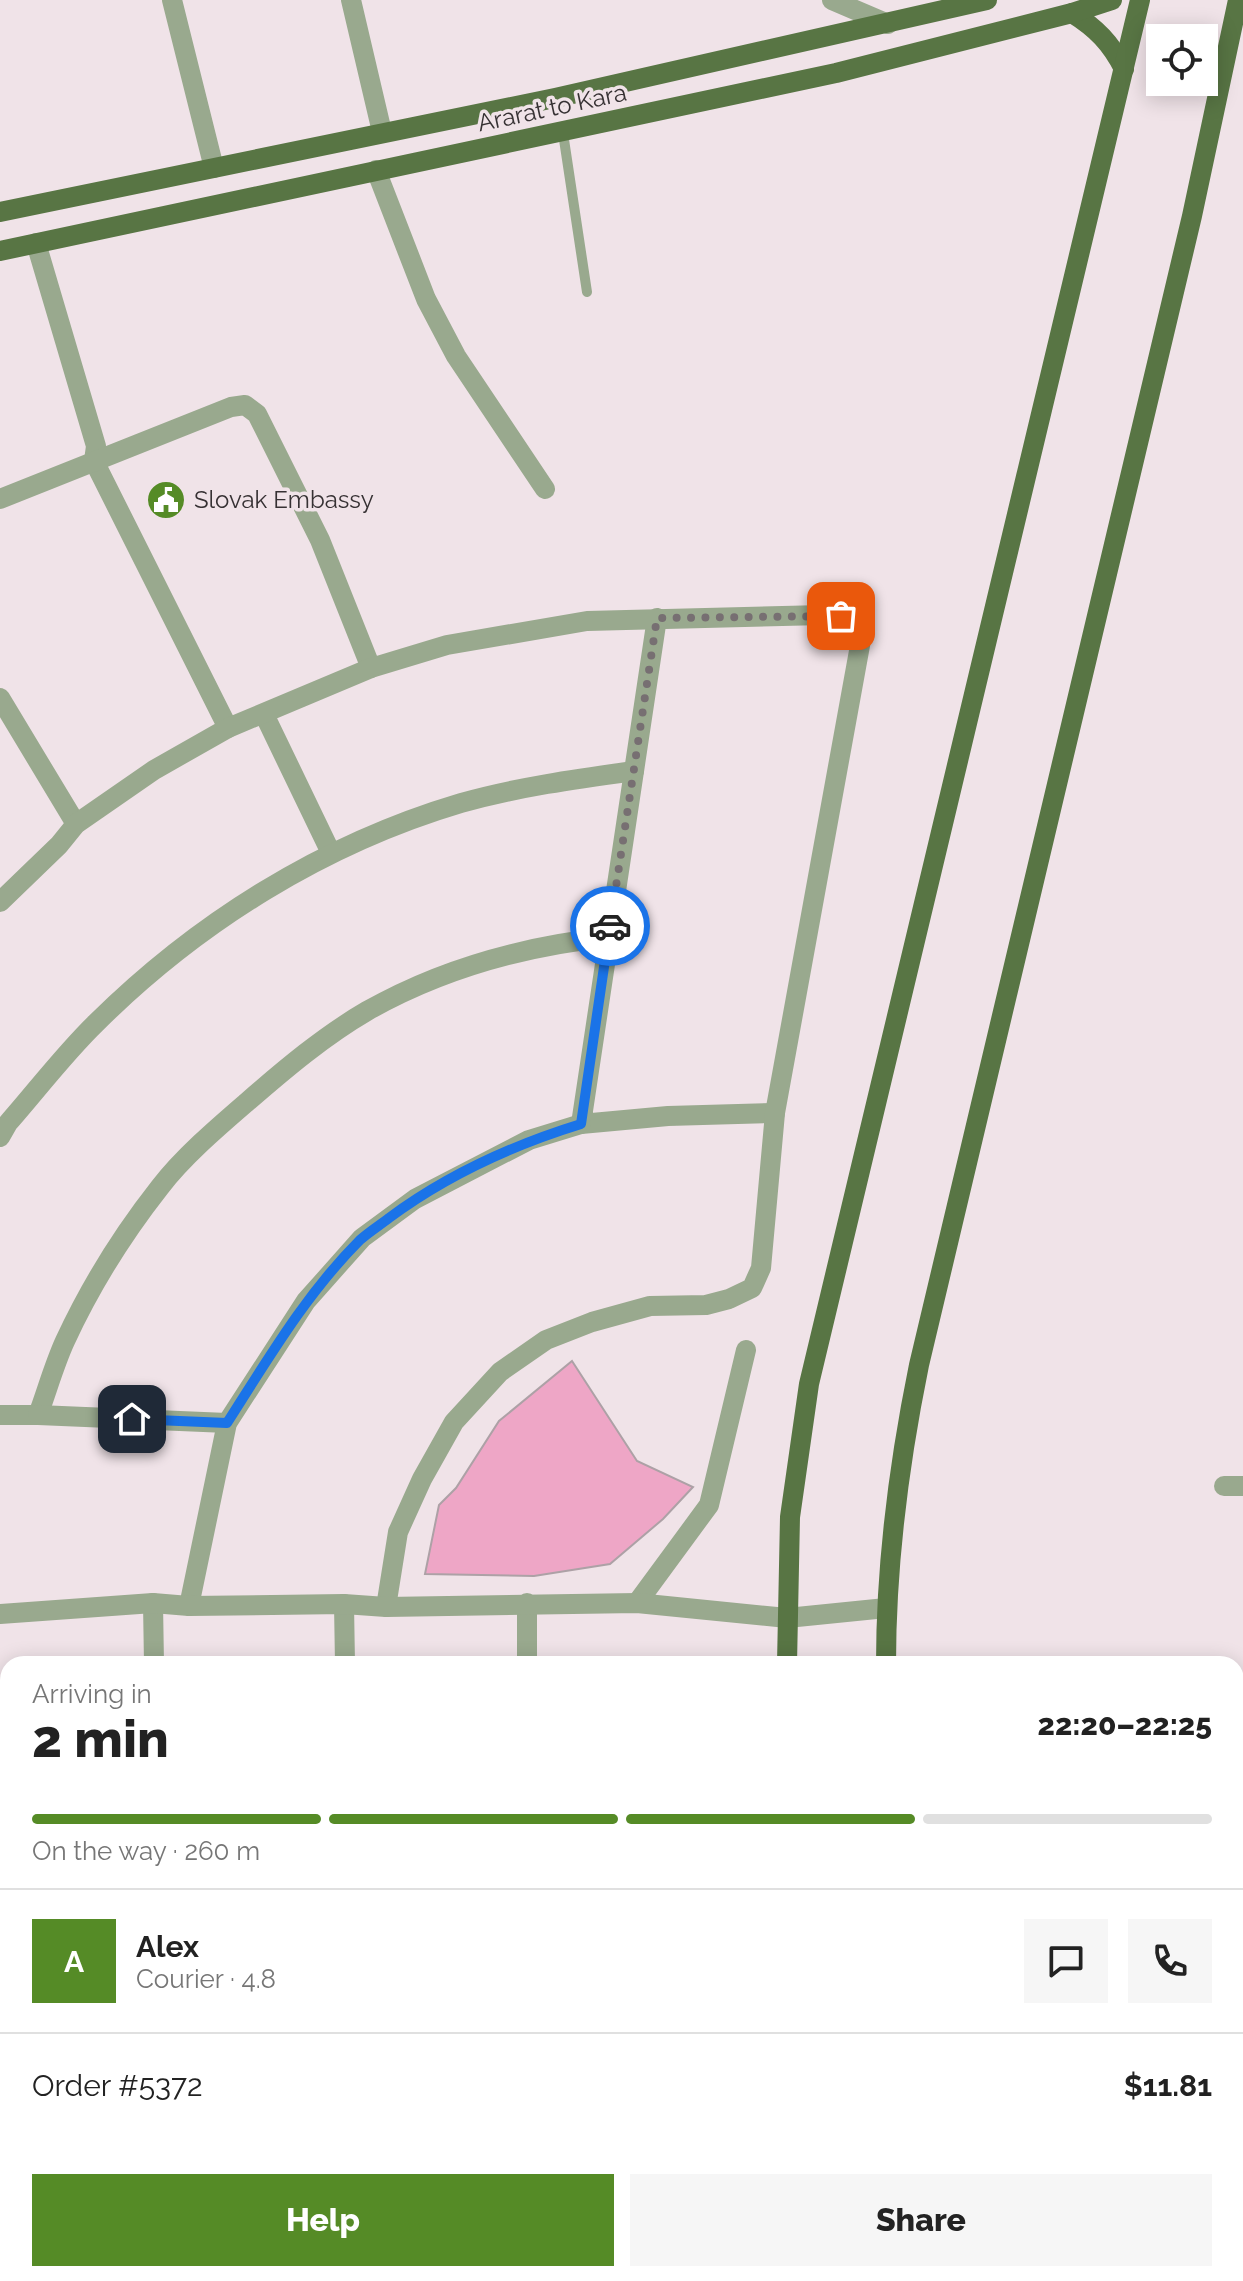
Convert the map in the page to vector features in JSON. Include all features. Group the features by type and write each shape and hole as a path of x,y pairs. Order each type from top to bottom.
{"main road":[{"name":"Ararat to Kara","path":"2,207 214,168 555,98 987,0"},
{"name":"Ararat to Kara","path":"0,251 836,73 1112,0"},
{"path":"787,1656 790,1517 809,1384 1140,0"},
{"path":"886,1656 886,1608 902,1448 919,1365 1192,216 1238,0"},
{"path":"1072,13 1094,27 1124,69"},
{"path":"303,149 314,184"}],"street":[{"path":"172,0 214,168"},
{"path":"351,0 382,132"},
{"path":"832,0 888,24"},
{"path":"376,170 426,299 456,356 545,489"},
{"path":"36,243 96,446 94,461 228,728"},
{"path":"0,499 231,407 245,405 257,414 320,540 371,668"},
{"path":"0,902 59,845 76,824 154,770 228,728 371,668 447,645 587,621 841,616 854,623 861,640 775,1113 761,1268 752,1288 706,1305 650,1306 592,1322 546,1340 500,1372 454,1422 422,1479 398,1532 386,1607"},
{"path":"581,1124 657,618"},
{"path":"0,698 76,824"},
{"path":"264,714 331,853"},
{"path":"3,1126 95,1024 162,963 218,921 331,853 401,823 463,803 547,783 634,771"},
{"path":"38,1415 64,1343 87,1299 114,1252 161,1185 228,1119 295,1061 366,1012 414,987 520,951 609,937"},
{"path":"189,1606 227,1423 306,1301 362,1238 415,1199 485,1161 529,1140 581,1124 668,1116 775,1113"},
{"path":"637,1603 709,1505 746,1350"},
{"path":"0,1415 227,1423"},
{"path":"0,1614 153,1603 386,1607 637,1603 787,1618 886,1608"},
{"path":"153,1603 154,1656"},
{"path":"527,1603 527,1656"},
{"path":"344,1604 345,1656"}],"lane":[{"path":"563,133 587,292"}],"building":[{"path":"572,1361 637,1461 693,1487 663,1519 610,1564 534,1576 425,1574 439,1505 456,1488 499,1421"}],"way so far":[{"path":"610,926 657,618 841,616"}],"place":[{"name":"Slovak Embassy","path":"166,500"}],"route":[{"path":"132,1419 227,1423 306,1301 362,1238 415,1199 485,1161 529,1140 581,1124 610,926"}]}
